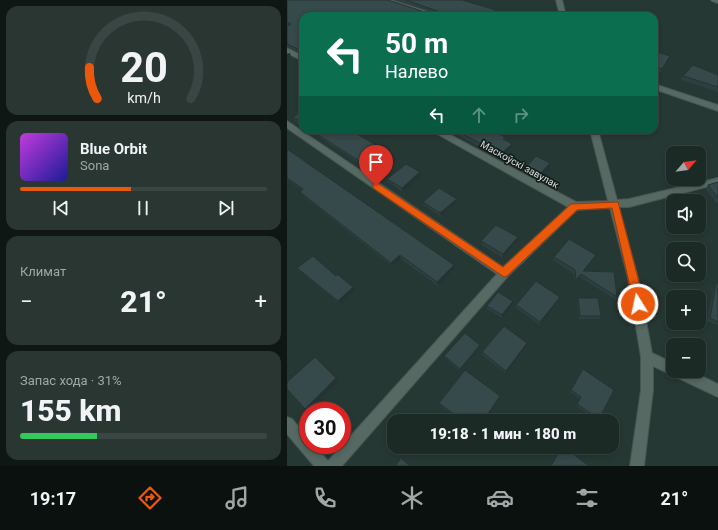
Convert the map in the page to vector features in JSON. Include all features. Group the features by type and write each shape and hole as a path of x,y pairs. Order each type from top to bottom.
{"street":[{"path":"385,0 426,12"},
{"path":"559,0 562,12"},
{"path":"714,0 718,1"},
{"path":"287,50 299,57"},
{"path":"658,87 718,108"},
{"path":"287,124 299,132"},
{"path":"302,134 504,273"},
{"name":"Маскоўскі завулак","path":"441,134 575,206"},
{"path":"595,134 615,204 633,278 647,357 647,390 637,466"},
{"path":"333,466 504,273 575,206 629,203 718,181"},
{"path":"647,357 666,365"},
{"path":"692,378 718,391"},
{"path":"287,424 323,466"}],"building":[{"path":"287,0 388,0 425,12 299,12 298,49 287,44 287,26 291,24 287,22"},
{"path":"406,0 462,0 496,10 494,12 440,12"},
{"path":"658,52 670,56 662,69 658,68"},
{"path":"693,65 718,75 718,87 683,76"},
{"path":"299,113 299,121 293,117"},
{"path":"317,134 357,134 383,149 364,164"},
{"path":"463,134 499,134 505,137 503,139 512,144 501,154"},
{"path":"287,149 454,265 437,282 400,255 391,263 300,192 303,189 287,178"},
{"path":"536,156 550,163 541,173 527,166"},
{"path":"406,164 420,172 402,188 387,179"},
{"path":"718,182 718,198 708,185"},
{"path":"439,188 457,199 440,213 423,202"},
{"path":"496,225 518,237 503,254 481,241"},
{"path":"569,239 596,255 583,271 614,272 617,297 581,274 576,280 575,270 554,257"},
{"path":"313,256 336,276 337,274 353,287 338,301 297,268"},
{"path":"536,281 560,297 540,322 516,305"},
{"path":"716,283 718,284 718,322 710,318"},
{"path":"498,292 513,301 502,315 487,306"},
{"path":"578,298 598,298 601,316 580,316"},
{"path":"504,326 527,343 506,371 482,352"},
{"path":"465,333 480,345 460,369 444,356"},
{"path":"315,357 336,378 312,402 299,402 287,389 287,382"},
{"path":"583,369 614,390 602,414 592,414 577,404 581,397 571,390"},
{"path":"465,370 500,396 488,414 454,414 439,403"},
{"path":"558,454 573,454 589,466 551,466"},
{"path":"401,458 410,466 395,466"}],"route":[{"path":"376,186 504,273 575,206 615,204 638,304"}]}
